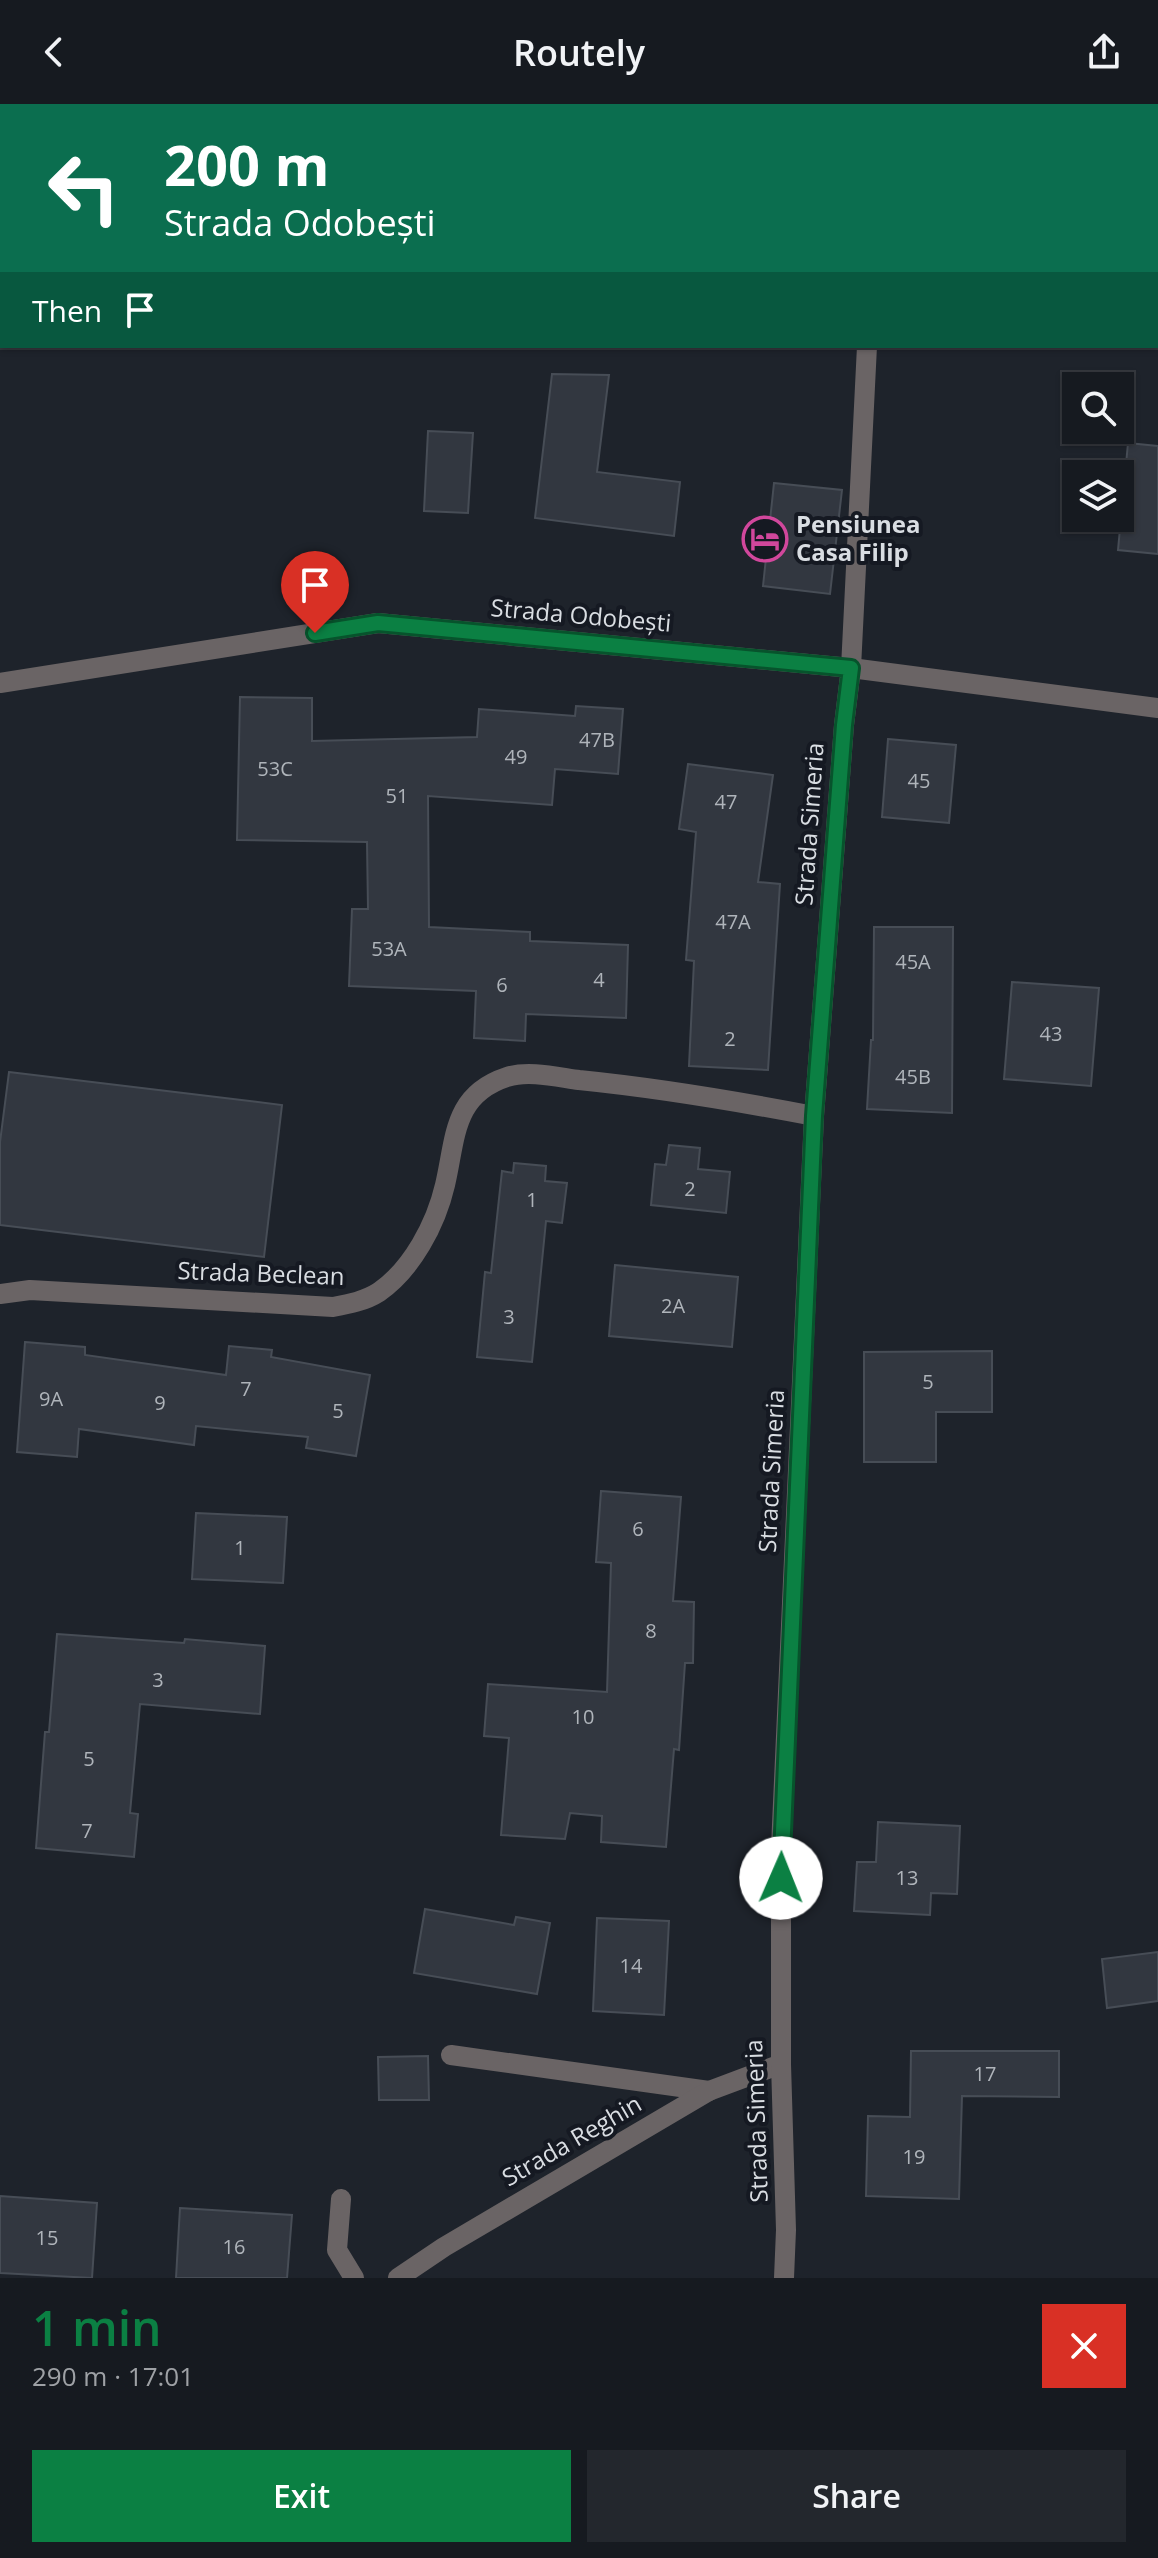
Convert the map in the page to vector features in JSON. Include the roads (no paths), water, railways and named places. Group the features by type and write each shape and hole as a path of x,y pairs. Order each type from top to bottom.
{"street":[{"name":"Strada Simeria","path":"784,2278 781,1847 814,1116 851,668 867,348"},
{"name":"Strada Odobești","path":"0,683 378,623 851,668 1158,708"},
{"name":"Strada Beclean","path":"0,1294 30,1290 333,1307 358,1302 378,1292 396,1277 432,1226 445,1187 454,1134 462,1113 474,1095 491,1083 510,1076 538,1075 595,1081 814,1116"},
{"path":"451,2055 709,2091"},
{"name":"Strada Reghin","path":"398,2278 412,2266 709,2091 781,2064"},
{"path":"341,2199 337,2250 354,2278"}],"place":[{"name":"Pensiunea Casa Filip","path":"765,539"}]}
